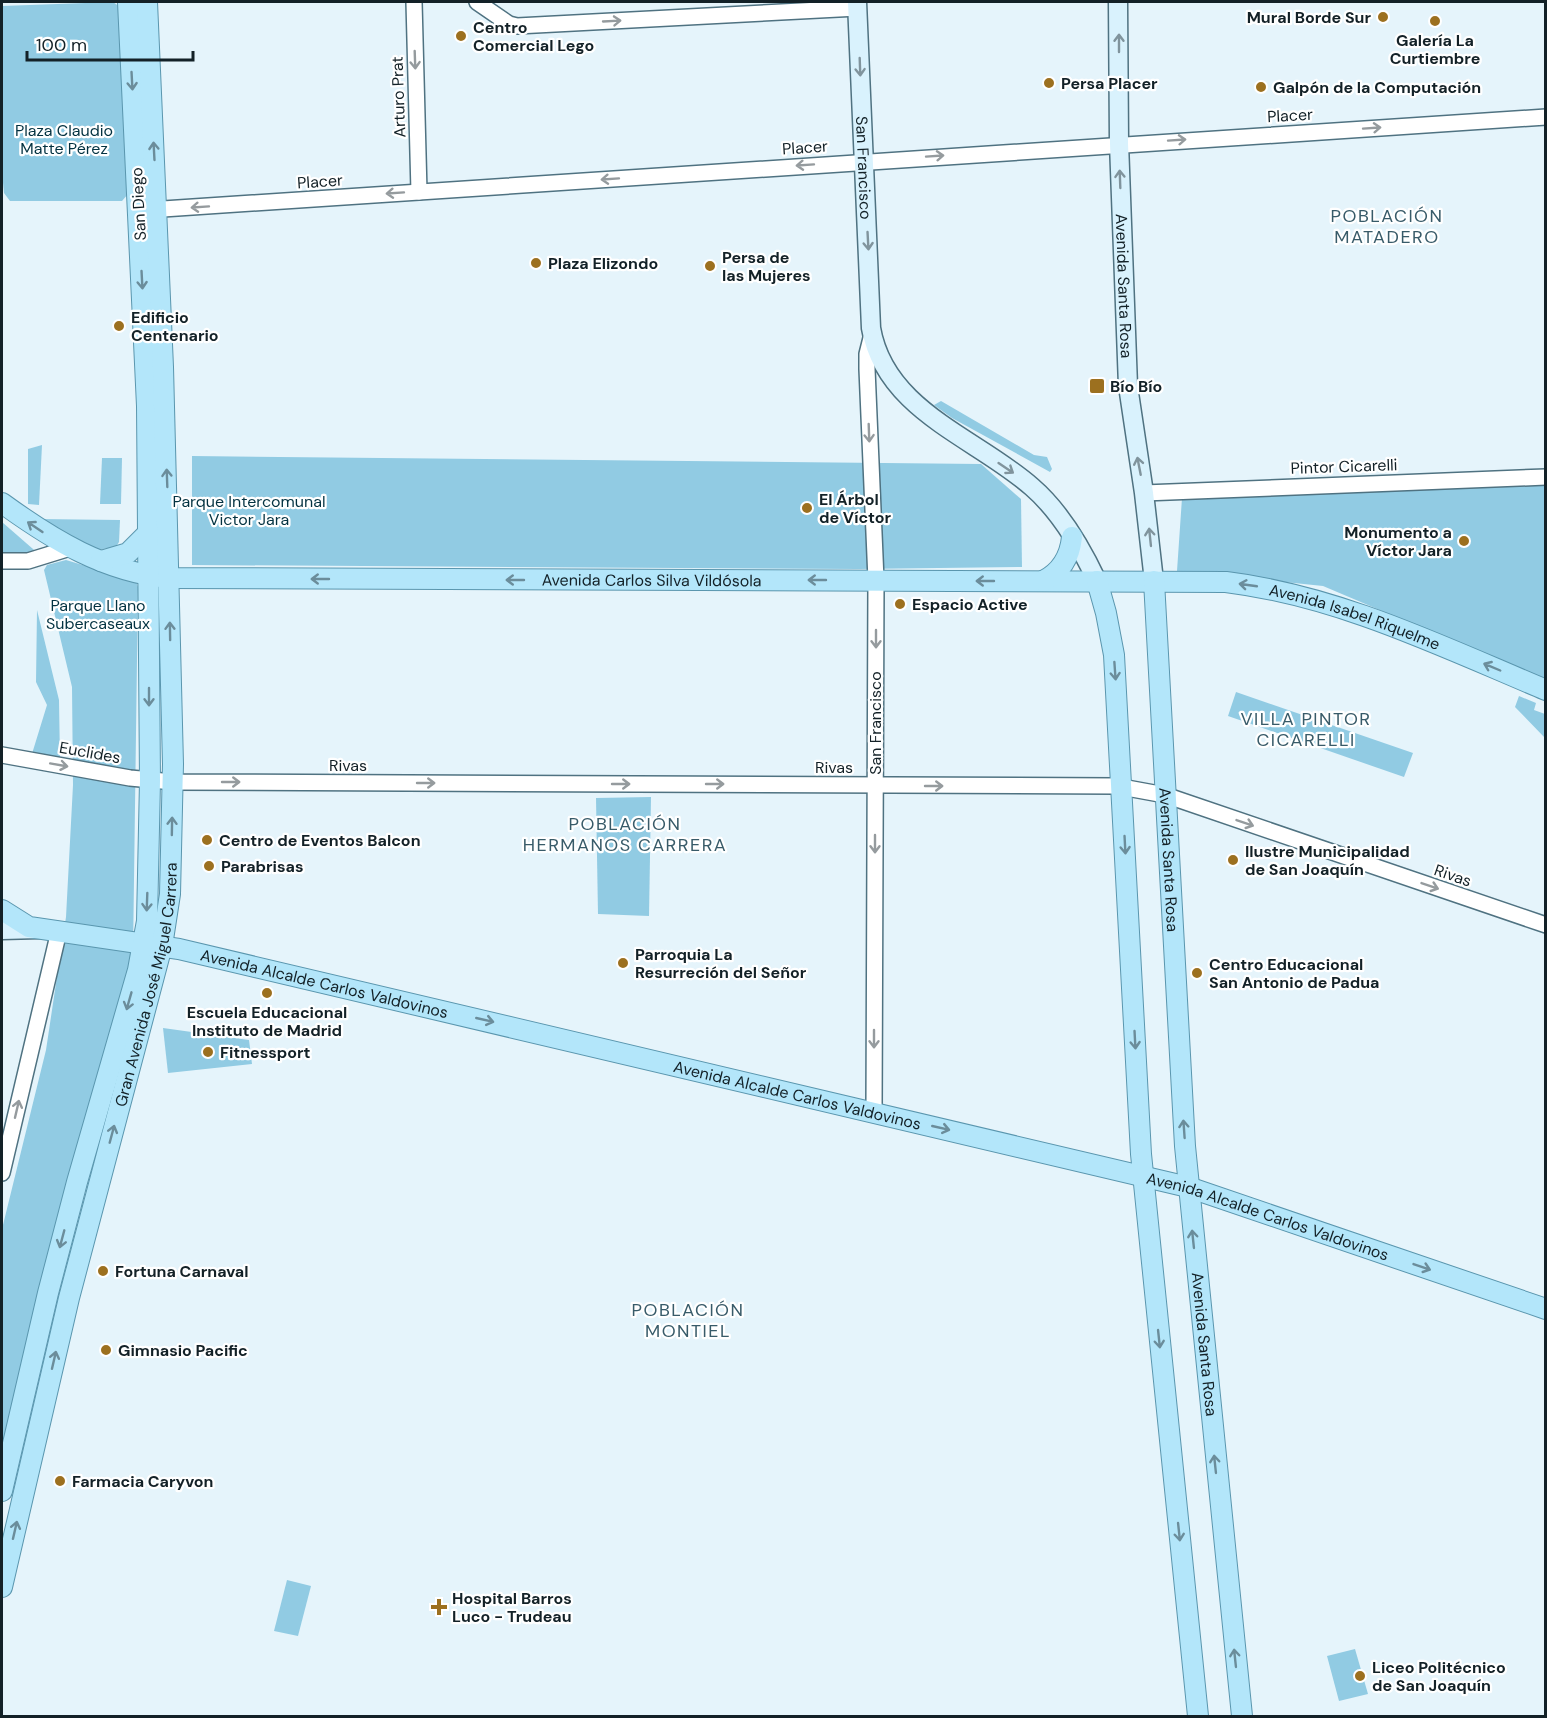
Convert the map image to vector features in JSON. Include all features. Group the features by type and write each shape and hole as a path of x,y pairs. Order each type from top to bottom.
{"main road":[{"name":"San Diego","path":"128,2 164,367"},
{"name":"San Diego","path":"147,2 147,406"},
{"name":"Avenida Santa Rosa","path":"1118,2 1119,143 1128,386 1154,581 1188,1187 1242,1716"},
{"name":"San Francisco","path":"857,5 872,334 878,353 891,377 913,401 1032,487 1052,508 1072,537"},
{"name":"Gran Avenida José Miguel Carrera","path":"2,1491 62,1238 170,894 173,782 164,367"},
{"name":"Gran Avenida José Miguel Carrera","path":"2,1587 153,945 147,903 150,781 147,406"},
{"path":"2,503 70,548 98,561 148,576"},
{"path":"98,561 114,559 128,553 148,533"},
{"path":"1043,581 1054,575 1065,562 1072,537"},
{"path":"1072,537 1097,581 1114,655 1143,1177 1198,1716"},
{"name":"Avenida Carlos Silva Vildósola","path":"148,576 169,578 1154,581"},
{"path":"1106,613 1114,593 1123,584 1132,580"},
{"name":"Avenida Isabel Riquelme","path":"1154,581 1226,582 1313,598 1363,614 1545,690"},
{"path":"2,910 34,928"},
{"name":"Avenida Alcalde Carlos Valdovinos","path":"2,930 34,928 153,945 1188,1187 1545,1309"}],"street":[{"name":"Arturo Prat","path":"414,2 419,192"},
{"path":"477,2 509,24 518,26 857,5"},
{"name":"Placer","path":"148,210 1119,143 1545,117"},
{"name":"San Francisco","path":"872,334 867,354 867,369 876,580 874,1113"},
{"name":"Pintor Cicarelli","path":"1144,493 1545,477"},
{"path":"2,561 28,561 70,548"},
{"name":"Euclides","path":"2,755 150,781 173,782"},
{"name":"Rivas","path":"173,782 1122,787 1165,795 1545,925"},
{"path":"2,1173 59,931"}],"green space":[{"name":"Plaza Claudio Matte Pérez","path":"113,2 120,7 128,194 122,201 10,201 4,193 2,173 2,6"},
{"path":"941,401 1034,455 1047,457 1052,469 1050,472 952,418 934,405"},
{"path":"42,445 39,505 28,504 28,449"},
{"name":"Parque Intercomunal Victor Jara","path":"192,456 981,464 1021,499 1022,567 859,569 192,565"},
{"path":"102,458 122,458 121,504 100,504"},
{"path":"1545,485 1545,680 1323,586 1177,571 1182,498"},
{"path":"39,519 120,520 119,542 116,547 96,550"},
{"path":"2,522 41,556 2,559"},
{"name":"Parque Llano Subercaseaux","path":"66,560 136,581 138,587 133,953 73,1168 2,1457 2,1229 46,1050 66,917 73,785 72,687 44,570 47,565"},
{"path":"37,610 59,700 60,761 31,757 47,705 36,682"},
{"path":"1236,692 1413,753 1404,777 1228,716"},
{"path":"1519,696 1536,703 1534,710 1545,714 1545,738 1515,707"},
{"path":"651,797 649,916 598,914 596,798"},
{"name":"Fitnessport","path":"163,1028 249,1040 252,1064 168,1073"},
{"path":"287,1580 311,1586 298,1636 274,1631"},
{"path":"1355,1649 1368,1694 1339,1701 1327,1656"}],"place":[{"name":"Mural Borde Sur","path":"1383,17"},
{"name":"Galería La Curtiembre","path":"1435,21"},
{"name":"Centro Comercial Lego","path":"461,36"},
{"name":"Persa Placer","path":"1049,83"},
{"name":"Galpón de la Computación","path":"1261,87"},
{"name":"Plaza Elizondo","path":"536,263"},
{"name":"Persa de las Mujeres","path":"710,266"},
{"name":"Edificio Centenario","path":"119,326"},
{"name":"Bío Bío","path":"1097,386"},
{"name":"El Árbol de Víctor","path":"807,508"},
{"name":"Monumento a Víctor Jara","path":"1464,541"},
{"name":"Espacio Active","path":"900,604"},
{"name":"Centro de Eventos Balcon","path":"207,840"},
{"name":"Ilustre Municipalidad de San Joaquín","path":"1233,860"},
{"name":"Parabrisas","path":"209,866"},
{"name":"Parroquia La Resurreción del Señor","path":"623,963"},
{"name":"Centro Educacional San Antonio de Padua","path":"1197,973"},
{"name":"Escuela Educacional Instituto de Madrid","path":"267,993"},
{"name":"Fitnessport","path":"208,1052"},
{"name":"Fortuna Carnaval","path":"103,1271"},
{"name":"Gimnasio Pacific","path":"106,1350"},
{"name":"Farmacia Caryvon","path":"60,1481"},
{"name":"Hospital Barros Luco - Trudeau","path":"439,1607"},
{"name":"Liceo Politécnico de San Joaquín","path":"1360,1676"}],"district":[{"name":"POBLACIÓN MATADERO","path":"1387,226"},
{"name":"VILLA PINTOR CICARELLI","path":"1306,729"},
{"name":"POBLACIÓN HERMANOS CARRERA","path":"625,834"},
{"name":"POBLACIÓN MONTIEL","path":"688,1320"}]}
